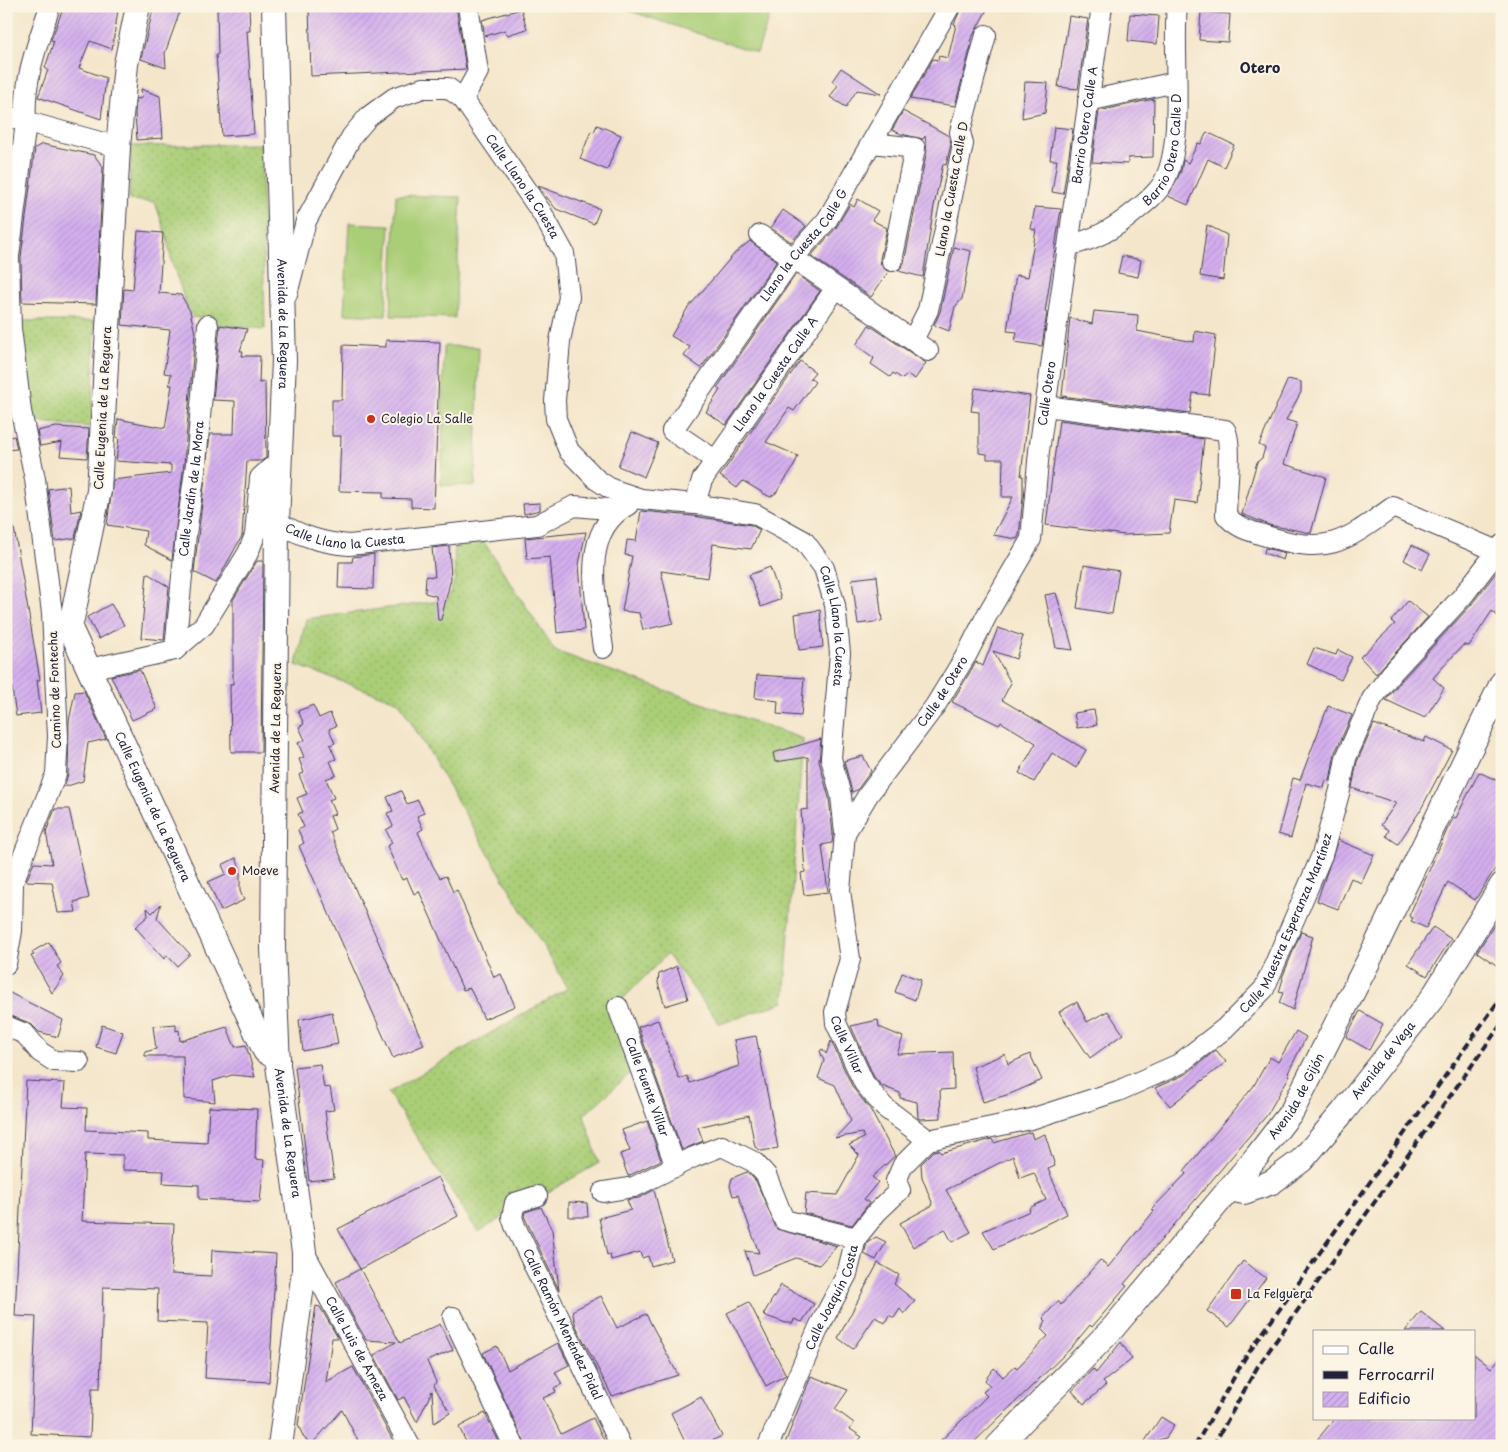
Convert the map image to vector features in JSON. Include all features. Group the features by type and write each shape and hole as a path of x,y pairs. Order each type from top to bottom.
{"street":[{"name":"Camino de Fontecha","path":"6,964 12,931 13,882 56,774 58,736 62,630 21,411 11,328 9,256 26,122 25,101 33,53 50,6"},
{"name":"Calle Eugenia de La Reguera","path":"138,6 126,64 118,147 99,491 62,630 89,669 265,1051 278,1059"},
{"name":"Avenida de La Reguera","path":"274,6 284,360 278,522 273,948 278,1059 304,1252 304,1271 283,1444"},
{"path":"463,99 478,72 468,6"},
{"name":"Llano la Cuesta Calle G","path":"715,460 672,432 793,258 827,220 873,143 950,6"},
{"name":"Barrio Otero Calle A","path":"1070,244 1102,6"},
{"name":"Barrio Otero Calle D","path":"1070,244 1090,240 1122,223 1149,199 1163,183 1174,150 1177,6"},
{"name":"Llano la Cuesta Calle D","path":"836,288 920,346 963,144 960,132 986,35"},
{"path":"1088,102 1176,82"},
{"name":"Calle Llano la Cuesta","path":"282,309 306,221 352,136 368,117 394,98 423,88 448,88 463,99 542,212 564,253 569,297 560,341 555,388 556,420 560,435 569,451 597,480 611,489 641,499 695,504 755,514 804,542 824,568 835,605 840,653 831,758 841,796 845,833"},
{"path":"6,116 118,147"},
{"path":"873,143 915,148 892,261"},
{"path":"760,236 836,288"},
{"name":"Calle Otero","path":"1030,542 1034,523 1039,451 1070,244"},
{"name":"Llano la Cuesta Calle A","path":"715,460 836,288"},
{"name":"Calle Jardín de la Mora","path":"175,650 186,534 196,464 208,326"},
{"path":"1046,406 1225,430 1228,434 1229,448 1226,515 1234,524 1265,536 1296,544 1323,546 1341,541 1394,507 1500,548"},
{"path":"695,504 702,480 715,460"},
{"path":"89,669 175,650 204,625 248,552 255,535 260,478 271,468 280,466"},
{"path":"603,648 594,558 599,538 609,520 619,510 641,499"},
{"name":"Calle Llano la Cuesta","path":"278,522 296,533 325,543 349,545 537,525 574,506 619,510"},
{"name":"Calle de Otero","path":"845,833 868,795 935,706 1030,542"},
{"name":"Calle Maestra Esperanza Martínez","path":"928,1140 1031,1119 1118,1091 1179,1064 1224,1029 1264,989 1322,855 1340,790 1346,758 1372,699 1391,674 1462,597 1500,548"},
{"name":"Avenida de Gijón","path":"998,1446 1113,1328 1292,1111 1368,962 1502,683"},
{"name":"Calle Villar","path":"845,833 840,891 850,959 834,1012 836,1023 864,1083 884,1107 928,1140"},
{"name":"Avenida de Vega","path":"1229,1189 1244,1192 1272,1182 1302,1160 1343,1112 1431,1000 1502,885"},
{"name":"Calle Fuente Villar","path":"618,1007 676,1167"},
{"path":"6,1026 25,1034 40,1052 54,1061 79,1062"},
{"name":"Calle Joaquín Costa","path":"768,1446 803,1370 819,1327 846,1274 856,1238 877,1212 900,1190 896,1181 902,1166 928,1140"},
{"path":"603,1192 634,1187 722,1146 754,1162 766,1175 784,1220 856,1238"},
{"name":"Calle Ramón Menéndez Pidal","path":"537,1196 515,1203 512,1217 515,1226 621,1446"},
{"name":"Calle Luis de Ameza","path":"304,1252 410,1446"},
{"path":"453,1317 514,1446"}],"green space":[{"path":"622,6 773,6 757,53 621,8"},
{"path":"261,144 265,329 217,325 202,318 191,317 172,263 167,238 155,202 129,200 131,146"},
{"path":"396,195 461,197 455,318 391,316"},
{"path":"349,223 390,225 386,316 344,314"},
{"path":"15,321 95,321 92,427 29,421"},
{"path":"444,346 479,347 477,420 442,419"},
{"path":"443,422 477,422 475,486 441,485"},
{"path":"482,539 555,651 803,739 784,1002 720,1024 667,954 609,1013 637,1067 584,1115 599,1163 478,1232 388,1093 568,988 399,702 296,665 306,619 448,600 455,579 454,540"}],"building":[{"path":"64,6 109,6 118,10 112,49 90,41 79,68 106,78 101,119 38,97 48,70 45,68 54,41 51,40"},
{"path":"154,6 182,6 165,53 166,68 141,59"},
{"path":"217,6 249,6 250,31 247,31 254,134 222,136 216,55 218,54"},
{"path":"309,6 456,6 466,69 311,76"},
{"path":"962,6 989,6 970,41 972,42 955,106 910,99 933,59 938,60 939,56 948,58 956,25 954,24"},
{"path":"521,9 527,29 507,35 505,30 485,36 482,20"},
{"path":"1201,12 1230,14 1228,42 1199,40"},
{"path":"1130,14 1159,16 1157,44 1128,41"},
{"path":"1069,16 1088,19 1078,89 1058,87"},
{"path":"841,68 881,94 857,90 846,107 830,97 838,85 832,81"},
{"path":"1025,82 1048,83 1045,113 1022,118"},
{"path":"141,89 160,96 163,138 137,140 136,99 142,98"},
{"path":"1154,99 1153,157 1128,158 1128,164 1092,162 1099,111"},
{"path":"903,111 949,136 951,144 946,165 943,164 934,206 923,277 898,271 904,263 927,150 925,136 923,139 892,130"},
{"path":"597,125 621,135 607,170 580,159 591,131 594,132"},
{"path":"1054,127 1073,129 1063,194 1052,192 1057,160 1050,160"},
{"path":"1207,132 1234,145 1224,167 1208,159 1188,205 1168,196 1181,171 1183,160 1188,163 1198,143 1201,144"},
{"path":"42,144 94,155 103,167 96,304 22,302 21,257 35,148"},
{"path":"538,186 600,209 594,224 556,209"},
{"path":"858,199 878,211 872,220 887,228 880,259 881,265 888,272 871,297 811,256 836,228 850,204 854,207"},
{"path":"1035,207 1061,209 1045,312 1047,313 1042,346 1015,342 1017,332 1007,331 1016,275 1028,277 1036,230 1031,229"},
{"path":"783,210 806,226 791,242 771,228"},
{"path":"1207,225 1227,235 1223,280 1200,276"},
{"path":"138,231 163,233 159,293 181,295 190,311 195,333 184,463 172,560 144,545 146,531 107,525 113,480 171,473 171,465 116,461 119,438 116,437 118,419 165,428 172,385 169,385 171,374 164,373 170,330 122,325 124,289 133,290"},
{"path":"750,241 777,261 701,368 684,356 690,347 671,336 687,309 735,253"},
{"path":"954,247 971,251 962,299 955,307 949,331 934,325 940,312"},
{"path":"1122,256 1141,260 1138,277 1118,273"},
{"path":"796,274 820,291 726,425 706,412 720,390 717,388"},
{"path":"1094,311 1138,315 1137,331 1194,342 1195,331 1216,335 1209,395 1193,393 1190,413 1062,396 1070,318 1092,324"},
{"path":"220,325 247,329 240,351 243,351 242,356 260,356 259,383 265,382 266,458 261,461 247,461 242,536 216,583 194,572 210,434 234,434 235,401 213,400"},
{"path":"869,325 926,363 915,379 907,374 903,379 893,373 890,377 871,364 874,358 856,345"},
{"path":"386,340 440,342 434,508 411,507 411,499 383,498 383,492 339,491 341,436 332,436 332,400 342,400 343,345 386,347"},
{"path":"800,361 815,372 810,378 815,382 794,411 789,408 766,442 798,456 794,466 776,493 770,497 743,481 737,488 720,476"},
{"path":"1288,379 1301,382 1301,392 1286,420 1297,423 1284,464 1326,477 1311,533 1269,525 1242,514 1257,462 1262,458 1265,448 1259,445"},
{"path":"975,388 1030,396 1021,476 1023,476 1023,496 1017,539 993,535 1013,497 1002,497 1003,459 987,459 987,454 979,453 979,412 971,411"},
{"path":"1059,420 1204,439 1197,503 1174,500 1169,533 1125,535 1046,525"},
{"path":"56,427 89,429 87,458 60,456 62,442 40,446 37,431"},
{"path":"632,432 658,443 644,477 618,466"},
{"path":"14,436 17,449 6,450 6,438"},
{"path":"69,486 71,512 81,510 75,538 55,541 48,489"},
{"path":"540,503 540,510 524,514 523,504"},
{"path":"641,511 693,516 751,525 760,530 751,549 713,544 708,578 661,571 673,623 643,630 639,613 622,611 632,556 625,555 627,540 636,541"},
{"path":"6,528 14,528 40,680 37,680 41,713 16,716 6,647"},
{"path":"586,532 579,564 584,630 557,633 550,557 527,559 525,538"},
{"path":"1412,545 1430,554 1422,570 1404,560"},
{"path":"449,546 451,578 441,620 438,620 436,596 425,593 426,576 435,577 432,548"},
{"path":"1265,548 1285,553 1283,560 1264,553"},
{"path":"374,554 373,589 338,588 339,562 352,562 353,557"},
{"path":"257,561 263,561 261,752 231,752 230,684 233,684 233,600"},
{"path":"1084,565 1119,571 1112,614 1077,608"},
{"path":"1502,565 1502,620 1492,611 1469,646 1463,645 1433,678 1444,688 1425,718 1386,700 1400,682 1471,605"},
{"path":"770,567 781,599 761,607 749,575"},
{"path":"147,573 169,587 164,640 141,638"},
{"path":"877,576 882,621 858,624 852,579"},
{"path":"1056,593 1073,650 1056,648 1045,595"},
{"path":"1408,601 1428,617 1376,674 1360,657 1395,624 1391,621"},
{"path":"111,604 124,625 99,639 87,617"},
{"path":"820,610 823,647 799,650 795,614"},
{"path":"998,628 1023,636 1016,659 993,651 1011,683 1002,700 1086,750 1076,768 1052,753 1034,782 1019,773 1036,743 1001,722 999,725 952,702 976,662 983,666"},
{"path":"1314,648 1336,655 1338,650 1352,657 1341,680 1307,664"},
{"path":"140,670 157,709 132,720 111,676"},
{"path":"757,675 804,678 801,716 777,714 778,701 755,698"},
{"path":"84,691 106,739 88,743 83,781 64,787 68,775 69,721 75,692"},
{"path":"313,705 319,718 330,713 336,726 329,729 335,743 330,745 336,759 330,761 336,775 326,779 334,798 329,800 335,814 330,816 335,829 330,832 424,1045 393,1058 299,846 304,843 298,830 304,827 298,814 303,812 297,798 307,794 299,775 304,773 299,759 304,757 298,743 305,740 299,727 304,724 298,711"},
{"path":"1328,706 1352,715 1335,753 1330,781 1326,780 1324,788 1306,783 1291,838 1278,834 1293,778 1300,780"},
{"path":"1094,710 1097,725 1077,728 1074,713"},
{"path":"1374,724 1424,742 1426,737 1452,750 1420,811 1398,844 1386,836 1389,830 1381,825 1396,803 1352,788 1357,762"},
{"path":"821,739 819,761 829,798 833,834 832,843 822,845 828,892 804,895 801,873 805,872 801,810 808,809 808,757 775,762 773,753"},
{"path":"863,756 871,771 857,790 852,792 844,761"},
{"path":"1479,772 1502,783 1502,858 1475,900 1448,882 1426,928 1411,921 1413,918 1409,916 1447,830 1454,817 1456,818"},
{"path":"401,791 407,804 418,800 424,813 417,816 423,829 418,832 433,866 440,878 446,876 453,892 457,890 494,977 501,974 515,1006 484,1019 470,988 463,990 419,891 414,894 407,878 402,880 387,846 392,843 386,830 393,826 387,813 393,811 387,797"},
{"path":"55,809 69,809 89,898 74,902 76,912 58,913 52,882 26,881 34,863 52,864 46,832"},
{"path":"1338,840 1374,855 1361,883 1351,878 1338,909 1317,901"},
{"path":"236,858 240,868 240,891 244,900 221,911 208,882 226,874 222,865"},
{"path":"161,904 157,918 190,954 177,966 167,955 164,959 135,927 148,916 147,908 152,913"},
{"path":"1502,913 1502,969 1477,952"},
{"path":"1433,927 1451,939 1427,976 1408,964"},
{"path":"1301,932 1313,936 1293,1010 1279,1003 1283,993 1279,992 1282,978"},
{"path":"49,942 61,963 57,966 64,976 52,993 31,956 34,955 32,952"},
{"path":"677,966 688,999 665,1006 658,983 659,974"},
{"path":"902,973 921,980 915,1000 895,992"},
{"path":"6,991 63,1020 58,1037 39,1032 30,1023 6,1014"},
{"path":"1077,1002 1087,1022 1108,1011 1123,1034 1090,1058 1059,1012"},
{"path":"1360,1011 1383,1024 1369,1050 1346,1037"},
{"path":"332,1012 338,1044 303,1051 299,1020"},
{"path":"658,1020 679,1079 687,1076 690,1083 739,1066 734,1040 756,1036 778,1148 762,1151 755,1147 749,1115 698,1127 703,1141 682,1150 638,1027"},
{"path":"878,1020 879,1027 903,1037 897,1054 953,1052 954,1089 940,1090 941,1118 918,1118 917,1102 900,1098 900,1093 882,1086 874,1077 851,1026"},
{"path":"176,1024 176,1031 179,1030 180,1041 227,1027 235,1047 246,1045 255,1077 232,1075 213,1081 215,1102 184,1099 183,1056 145,1056 145,1052 156,1049 153,1026"},
{"path":"102,1025 123,1032 116,1053 96,1047"},
{"path":"1296,1031 1306,1037 1288,1073 1290,1075 1267,1115 1124,1284 1127,1286 1092,1327 1090,1325 1069,1350 970,1446 935,1446 987,1396 983,1392 990,1386 985,1380 994,1368 1003,1377 1015,1366 1017,1368 1048,1336 1041,1329 1046,1321 1043,1318 1058,1301 1061,1305 1100,1260 1108,1267 1154,1211 1152,1209 1186,1174 1184,1171 1253,1087 1270,1057 1278,1062"},
{"path":"831,1041 853,1088 870,1109 895,1156 872,1177 878,1182 864,1199 869,1203 852,1225 804,1213 806,1193 837,1195 859,1155 849,1145 864,1138 862,1133 835,1138 851,1121 835,1085 818,1078 824,1061 820,1051 822,1049 826,1054"},
{"path":"1216,1050 1226,1062 1170,1106 1155,1088 1186,1074"},
{"path":"1005,1054 1008,1064 1030,1054 1042,1080 1010,1094 983,1102 973,1067"},
{"path":"320,1064 324,1088 330,1087 334,1110 325,1111 334,1178 309,1181 295,1067"},
{"path":"26,1081 65,1083 63,1107 87,1108 86,1130 148,1133 148,1140 207,1143 209,1107 257,1109 255,1159 264,1160 260,1202 199,1199 199,1185 163,1183 164,1171 123,1170 123,1155 85,1154 82,1221 174,1224 171,1274 211,1276 212,1250 276,1254 269,1382 205,1378 208,1323 157,1321 158,1289 103,1287 100,1388 92,1388 90,1437 31,1434 36,1317 15,1316"},
{"path":"647,1121 661,1160 628,1176 620,1154 630,1151 622,1130"},
{"path":"1031,1132 1033,1139 1045,1134 1055,1166 1048,1169 1067,1214 994,1249 983,1231 1030,1211 1029,1208 1046,1200 1034,1173 1020,1178 1013,1156 946,1190 971,1232 952,1242 945,1229 913,1247 900,1223 933,1205 922,1177 921,1164 934,1151 939,1150 941,1153 992,1139 994,1143"},
{"path":"747,1172 756,1181 777,1229 837,1246 819,1265 796,1258 753,1275 745,1251 759,1253 738,1195 733,1196 730,1186 732,1178"},
{"path":"438,1177 458,1216 360,1269 338,1229"},
{"path":"654,1190 672,1260 651,1266 648,1256 642,1258 640,1252 611,1260 610,1254 607,1255 599,1218 631,1210 627,1200 639,1198"},
{"path":"569,1202 587,1203 588,1217 569,1217"},
{"path":"541,1207 552,1230 559,1290 524,1216 525,1212"},
{"path":"876,1237 886,1242 876,1260 864,1254 867,1243"},
{"name":"La Felguera","path":"1243,1261 1266,1278 1229,1327 1207,1311"},
{"path":"878,1263 899,1275 894,1284 915,1301 904,1314 900,1309 894,1318 889,1315 885,1323 875,1317 853,1349 838,1338"},
{"path":"360,1269 400,1343 440,1324 453,1350 427,1361 436,1382 434,1386 450,1413 434,1423 432,1391 417,1422 404,1397 398,1400 374,1355 396,1342 366,1340 336,1282"},
{"path":"781,1285 814,1304 802,1322 794,1319 793,1323 786,1323 763,1315"},
{"path":"601,1296 617,1328 646,1314 678,1375 612,1396 576,1326 572,1311"},
{"path":"749,1302 786,1375 766,1386 727,1313"},
{"path":"316,1306 320,1307 338,1338 332,1338 326,1382 353,1367 396,1446 361,1446 342,1410 312,1444 304,1438 298,1425"},
{"path":"1421,1312 1444,1330 1406,1330"},
{"path":"1121,1342 1132,1359 1103,1382 1106,1385 1084,1404 1072,1391 1093,1369 1096,1373"},
{"path":"558,1343 569,1365 555,1372 562,1384 554,1388 556,1392 543,1398 561,1434 593,1418 607,1446 526,1446 483,1353 497,1346 508,1370"},
{"path":"1476,1356 1491,1368 1502,1356 1502,1446 1312,1446 1333,1420 1476,1420"},
{"path":"811,1376 848,1390 835,1409 854,1423 850,1429 862,1437 853,1446 784,1446"},
{"path":"701,1397 722,1436 701,1446 687,1446 671,1413"},
{"path":"485,1413 501,1446 468,1446 459,1427"},
{"path":"1161,1417 1174,1425 1166,1438 1143,1444"}],"railway":[{"path":"1195,1446 1245,1358 1502,996"},
{"path":"1213,1446 1258,1366 1502,1023"}],"place":[{"name":"Colegio La Salle","path":"371,419"},
{"name":"Moeve","path":"232,871"},
{"name":"La Felguera","path":"1236,1294"}],"district":[{"name":"Otero","path":"1260,68"}]}
